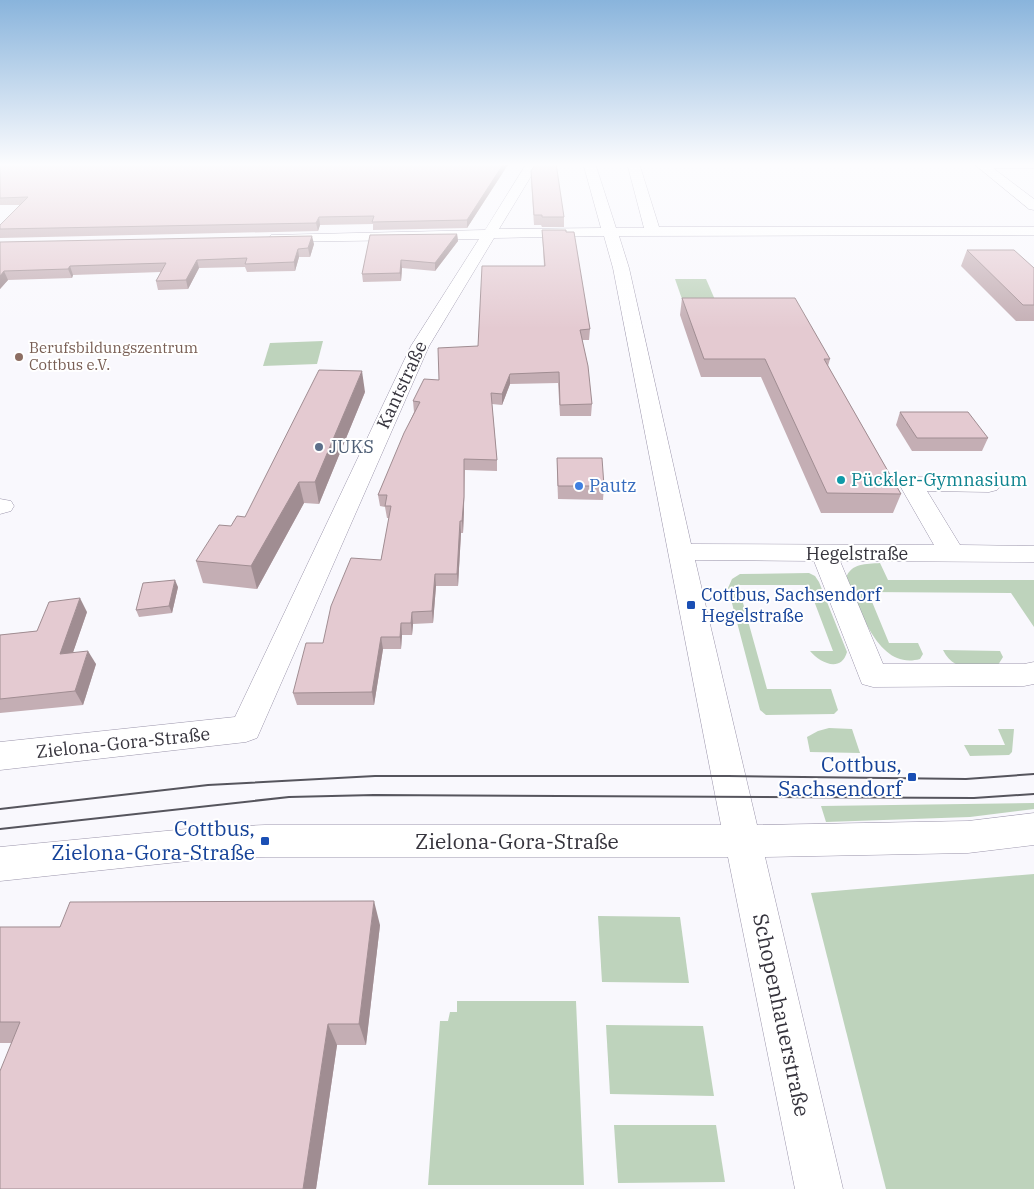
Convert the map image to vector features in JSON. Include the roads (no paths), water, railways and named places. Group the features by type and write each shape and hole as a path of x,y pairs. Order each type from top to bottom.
{"street":[{"name":"Kantstraße","path":"246,729 420,346 498,218"},
{"path":"606,218 621,268 743,841"},
{"path":"649,218 653,232"},
{"path":"258,239 610,232 1034,231"},
{"path":"952,554 911,484 989,485"},
{"name":"Hegelstraße","path":"680,552 1034,554"},
{"path":"824,554 873,676 1024,675 1034,673"},
{"name":"Zielona-Gora-Straße","path":"0,756 246,729"},
{"name":"Zielona-Gora-Straße","path":"0,864 197,844 265,841 743,841 968,837 1034,829"},
{"name":"Schopenhauerstraße","path":"743,841 819,1189"}],"tram line":[{"path":"0,809 208,785 375,776 728,776 966,779 1034,774"},
{"path":"0,829 289,797 374,795 974,798 1034,794"}],"place":[{"name":"Berufsbildungszentrum Cottbus e.V.","path":"19,357"},
{"name":"JUKS","path":"319,447"},
{"name":"Pückler-Gymnasium","path":"841,480"},
{"name":"Pautz","path":"579,486"},
{"name":"Cottbus, Sachsendorf Hegelstraße","path":"691,605"},
{"name":"Cottbus, Sachsendorf","path":"912,777"},
{"name":"Cottbus, Zielona-Gora-Straße","path":"265,841"}]}
